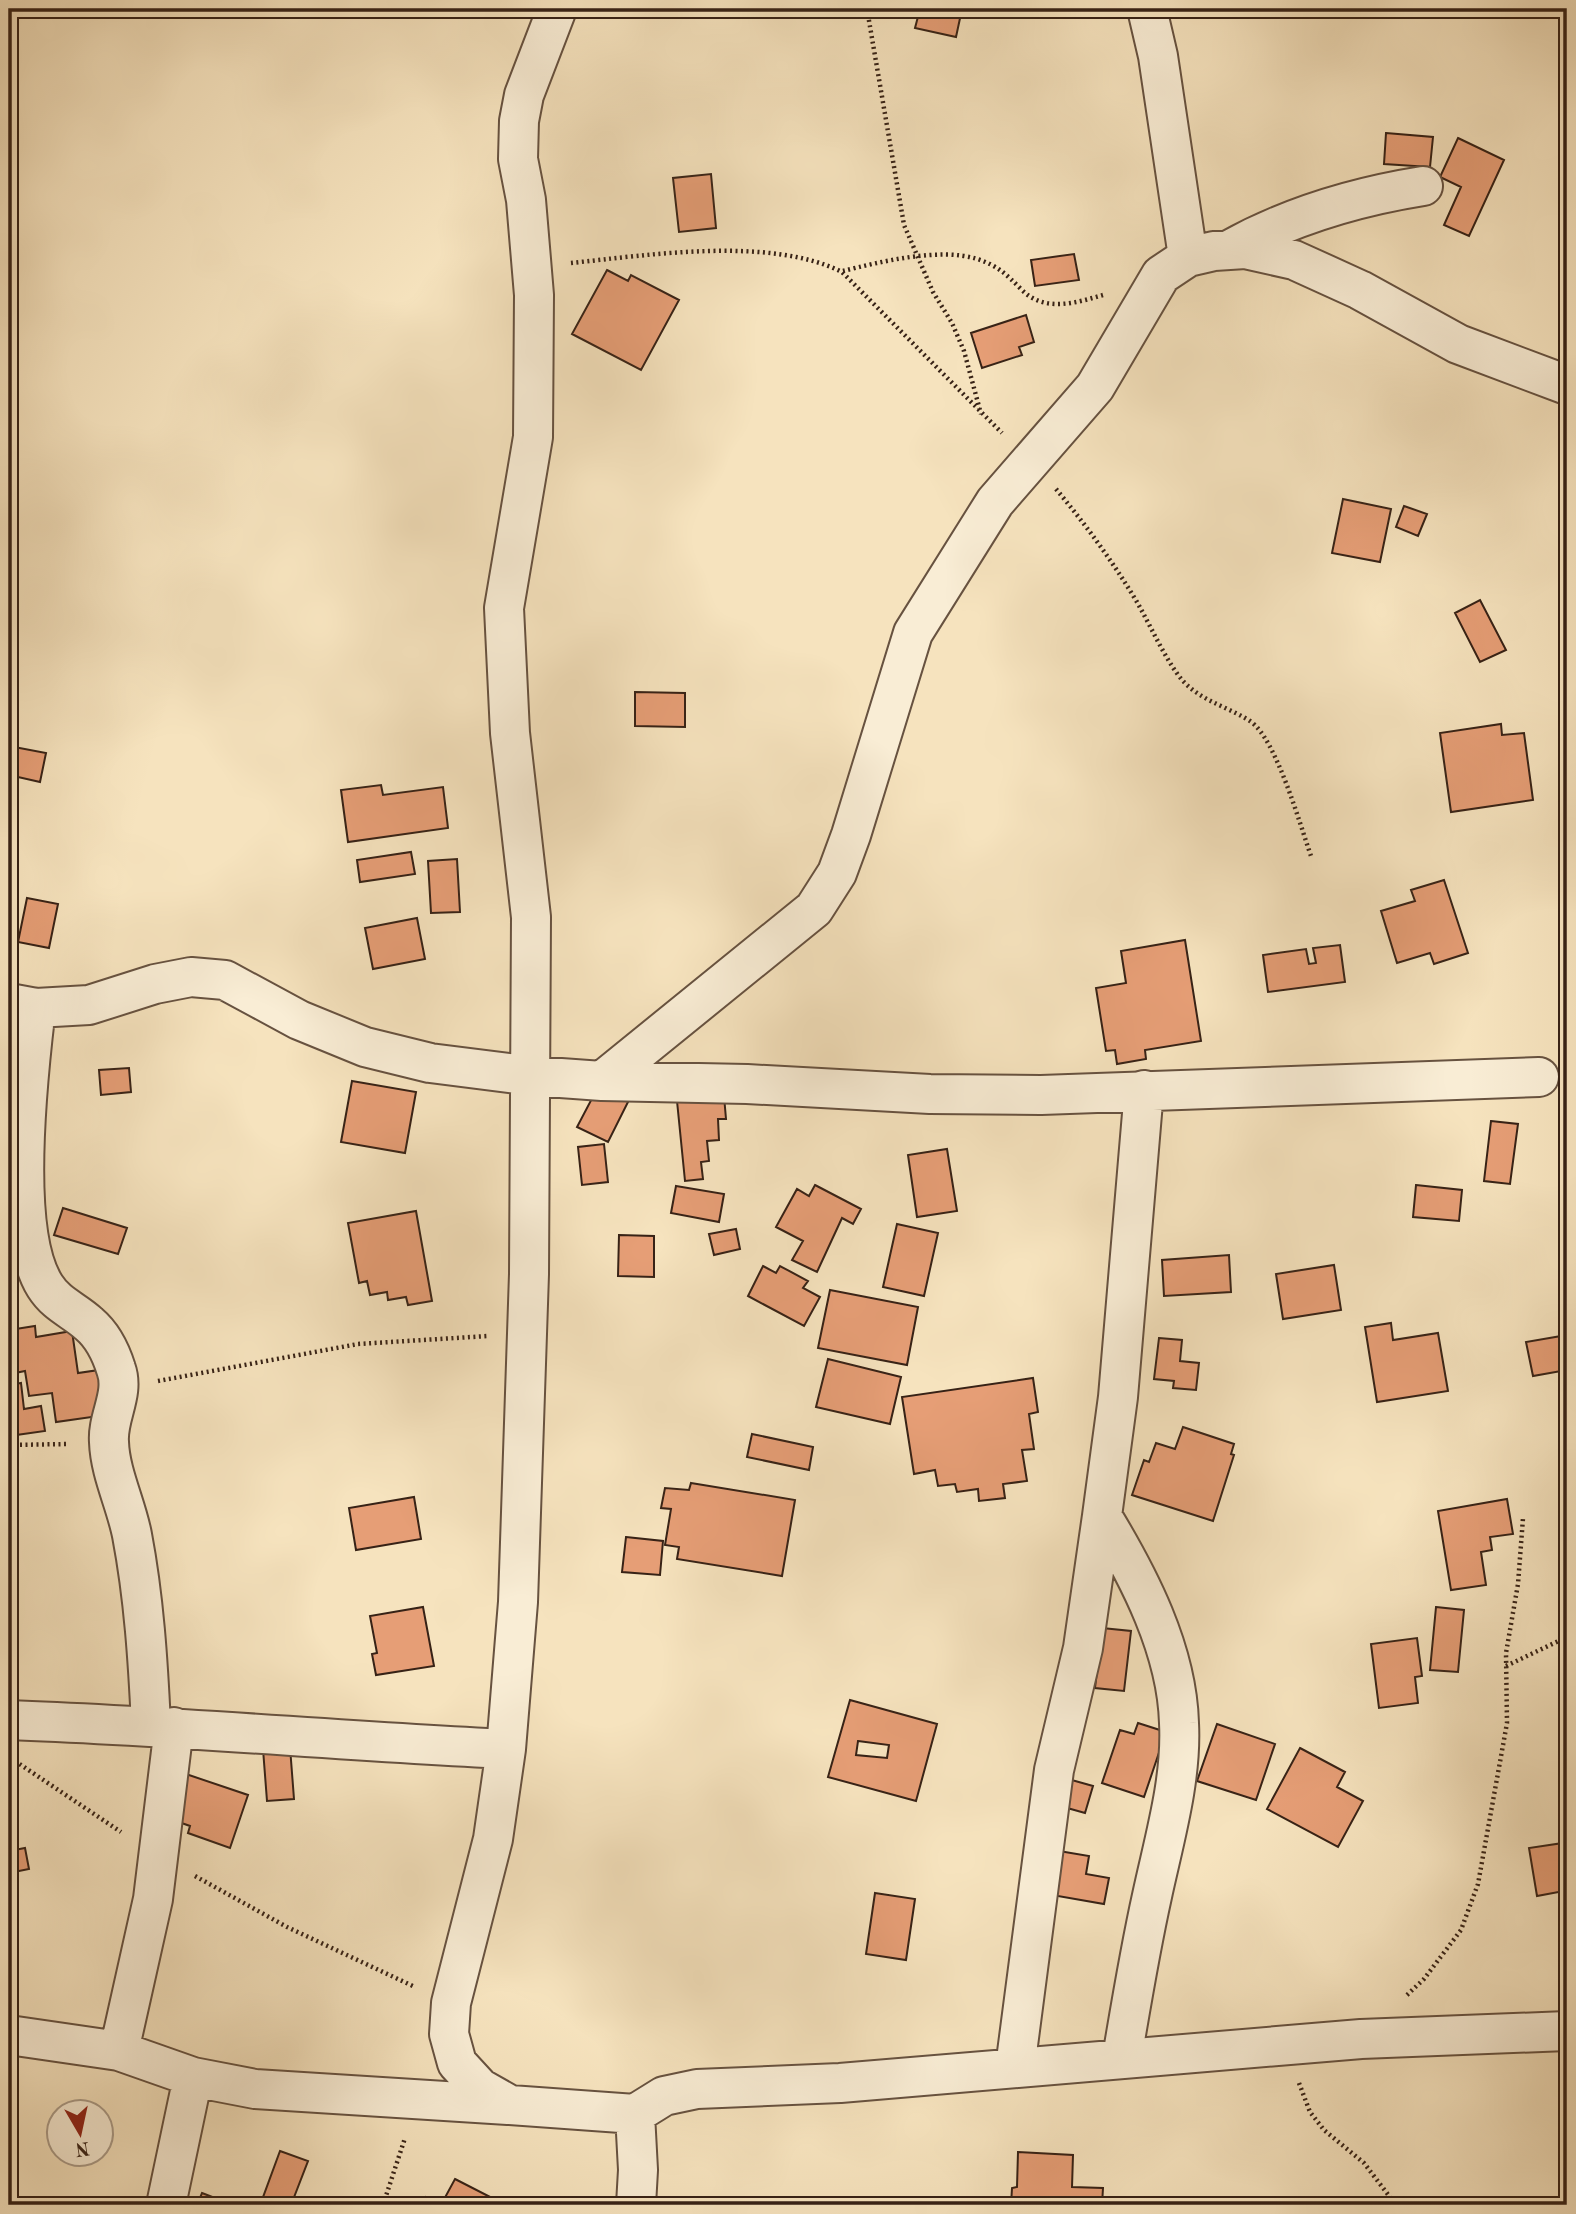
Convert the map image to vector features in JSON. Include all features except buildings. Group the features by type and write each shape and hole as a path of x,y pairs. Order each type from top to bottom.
{"street":[{"path":"510,2105 480,2088 457,2063 449,2034 451,2003 493,1839 506,1749 518,1602 533,1076 531,917 510,733 504,608 533,437 534,295 526,201 518,159 519,121 524,95 557,9"},
{"path":"602,1081 814,909 837,873 851,835 913,633 995,502 1095,387 1175,266 1158,56 1147,9"},
{"path":"1229,250 1259,233 1322,209 1423,186"},
{"path":"1175,266 1229,250 1245,249 1294,260 1360,290 1458,344 1567,385"},
{"path":"119,2051 143,1956 159,1855 162,1726 139,1576 109,1442 119,1390 117,1371 107,1347 89,1324 60,1305 44,1286 32,1257 26,1196 22,1005 89,1005 155,984 191,977 225,980 299,1020 365,1047 430,1063 533,1076 602,1081 747,1084 930,1094 1041,1095 1539,1077"},
{"path":"1015,2068 1054,1770 1083,1648 1118,1397 1144,1090"},
{"path":"1102,1516 1131,1563 1153,1615 1171,1670 1180,1722 1177,1771 1122,2058"},
{"path":"9,1720 162,1726 332,1741 506,1749"},
{"path":"9,2035 119,2051 192,2077 255,2088 635,2114 664,2096 697,2090 800,2086 1360,2039 1567,2031"},
{"path":"166,2205 192,2077"},
{"path":"635,2114 638,2170 636,2205"}],"path":[{"path":"867,9 895,187 904,225 916,258 952,323 964,352 981,415"},
{"path":"842,272 882,261 974,258 997,266 1023,291 1043,303 1064,304 1086,300 1175,266"},
{"path":"119,1390 358,1344 444,1337 527,1335"},
{"path":"9,1446 109,1442"},
{"path":"1360,2039 1424,1979 1461,1930 1478,1884 1490,1832 1494,1781 1507,1723 1506,1666 1518,1584 1523,1518"},
{"path":"1506,1666 1567,1637"},
{"path":"9,1757 159,1855 287,1927 451,2003"},
{"path":"1287,2045 1310,2112 1324,2130 1364,2163 1396,2205"},
{"path":"383,2205 419,2098"}]}
